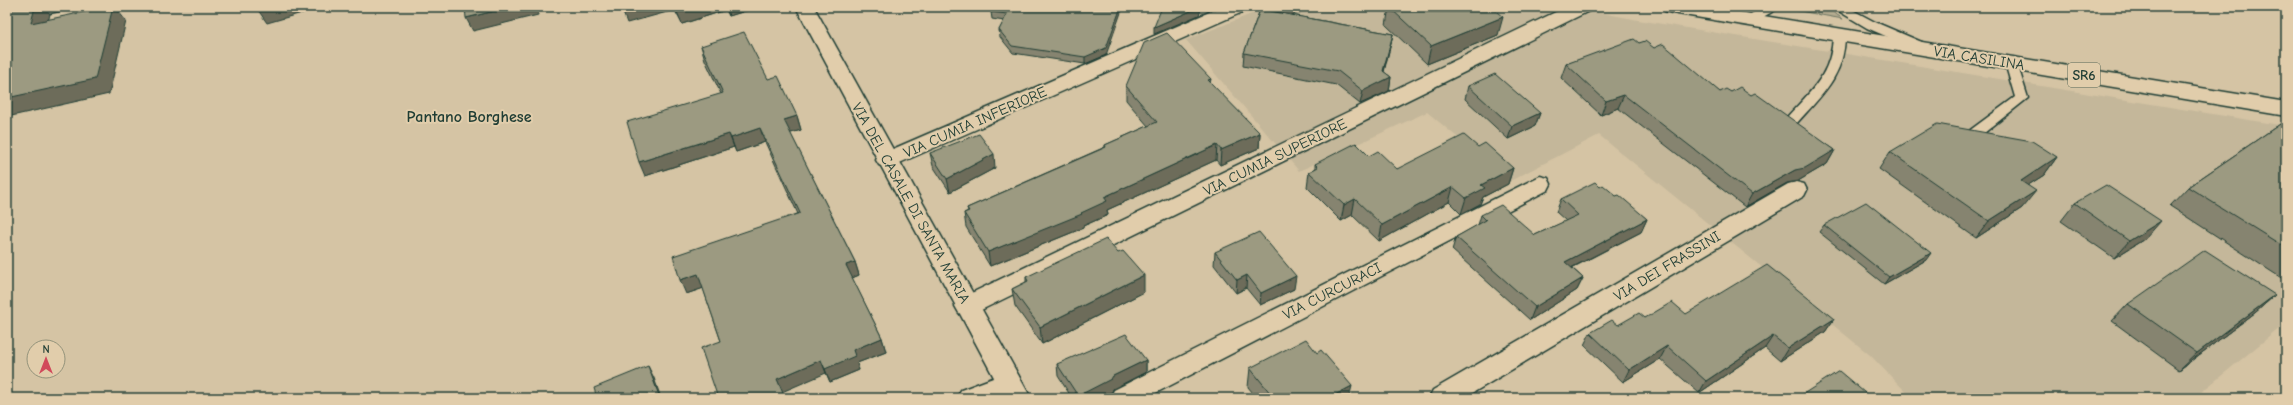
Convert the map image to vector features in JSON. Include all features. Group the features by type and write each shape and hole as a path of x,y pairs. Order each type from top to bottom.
{"street":[{"name":"VIA DEL CASALE DI SANTA MARIA","path":"805,7 887,160 1014,390"},
{"name":"VIA CUMIA INFERIORE","path":"887,160 1238,7"},
{"name":"VIA CUMIA SUPERIORE","path":"967,306 1582,7"},
{"name":"VIA CASILINA","path":"1672,7 2286,109"},
{"name":"VIA CURCURACI","path":"1123,398 1540,184"},
{"name":"VIA DEI FRASSINI","path":"1442,398 1796,190"},
{"path":"970,398 1014,390"}],"lane":[{"path":"7,18 59,7"},
{"path":"1748,20 1775,7"},
{"path":"1838,7 1870,25 1929,50"},
{"path":"1792,120 1830,77 1840,51 1839,35"},
{"path":"1974,134 2022,98 2011,63"}],"shaded area":[{"path":"1269,7 1571,7 1638,20 2286,126 2286,323 2194,398 1912,398 1870,355 1599,135 1510,181 1427,112 1299,171 1186,40"},
{"path":"1794,7 1826,7 1843,19 1794,10"}],"building":[{"path":"7,7 35,7 31,23 113,7 95,79 7,98"},
{"path":"258,7 268,7 258,10"},
{"path":"465,7 511,7 466,18"},
{"path":"621,7 633,7 622,10"},
{"path":"993,7 1121,7 1106,48 1085,57 1012,46 999,30 1007,14 991,12"},
{"path":"1162,7 1200,7 1154,27"},
{"path":"1261,7 1280,7 1270,11 1393,34 1383,71 1391,77 1363,91 1338,71 1244,53"},
{"path":"1389,7 1491,7 1503,17 1431,46"},
{"path":"744,32 768,79 778,76 797,116 784,120 855,262 846,265 882,338 853,350 855,356 825,369 821,360 777,379 785,398 718,398 701,348 721,341 698,274 680,280 673,256 800,213 760,128 731,138 729,134 639,162 627,122 723,93 701,46"},
{"path":"1167,33 1211,79 1208,80 1260,133 1221,150 1217,145 1104,197 1107,201 1081,213 1082,214 988,252 964,213 969,211 967,208 1106,147 1105,145 1157,122 1126,86 1144,43"},
{"path":"1634,39 1639,43 1645,41 1654,48 1663,44 1720,92 1726,89 1731,92 1740,87 1751,95 1755,93 1835,150 1805,168 1795,170 1752,194 1624,95 1606,101 1566,64"},
{"path":"1495,74 1540,113 1512,126 1468,86"},
{"path":"2286,120 2286,248 2188,187"},
{"path":"1937,124 2032,141 2057,157 2021,181 2036,191 1989,221 1890,152"},
{"path":"979,134 994,154 947,179 930,153"},
{"path":"1464,135 1478,147 1485,143 1513,168 1481,185 1485,188 1466,198 1453,187 1382,225 1355,199 1344,205 1309,172 1318,167 1315,164 1356,143 1369,156 1378,151 1397,169"},
{"path":"1595,182 1600,187 1603,185 1616,196 1619,195 1647,219 1565,262 1583,278 1535,307 1456,237 1486,220 1481,215 1501,205 1535,235 1578,215 1561,199"},
{"path":"2106,185 2161,221 2129,241 2075,203"},
{"path":"1866,202 1931,253 1889,277 1824,225"},
{"path":"1259,232 1296,276 1261,293 1247,275 1237,280 1215,252"},
{"path":"1106,239 1118,253 1123,251 1144,275 1040,327 1012,289 1028,281 1026,277"},
{"path":"2205,250 2275,295 2197,353 2128,304"},
{"path":"1767,265 1834,319 1788,348 1773,336 1706,381 1667,346 1629,370 1590,333 1612,320 1618,325 1639,313 1645,318 1672,302 1686,314"},
{"path":"1126,334 1146,360 1113,376 1111,379 1078,396 1057,364"},
{"path":"1306,339 1317,353 1321,350 1352,386 1329,398 1267,398 1265,396 1271,394 1250,368"},
{"path":"648,366 660,398 597,398 594,388"},
{"path":"1839,371 1871,398 1797,398"},
{"path":"1577,394 1581,398 1571,398"}],"district":[{"name":"Pantano Borghese","path":"469,116"}]}
